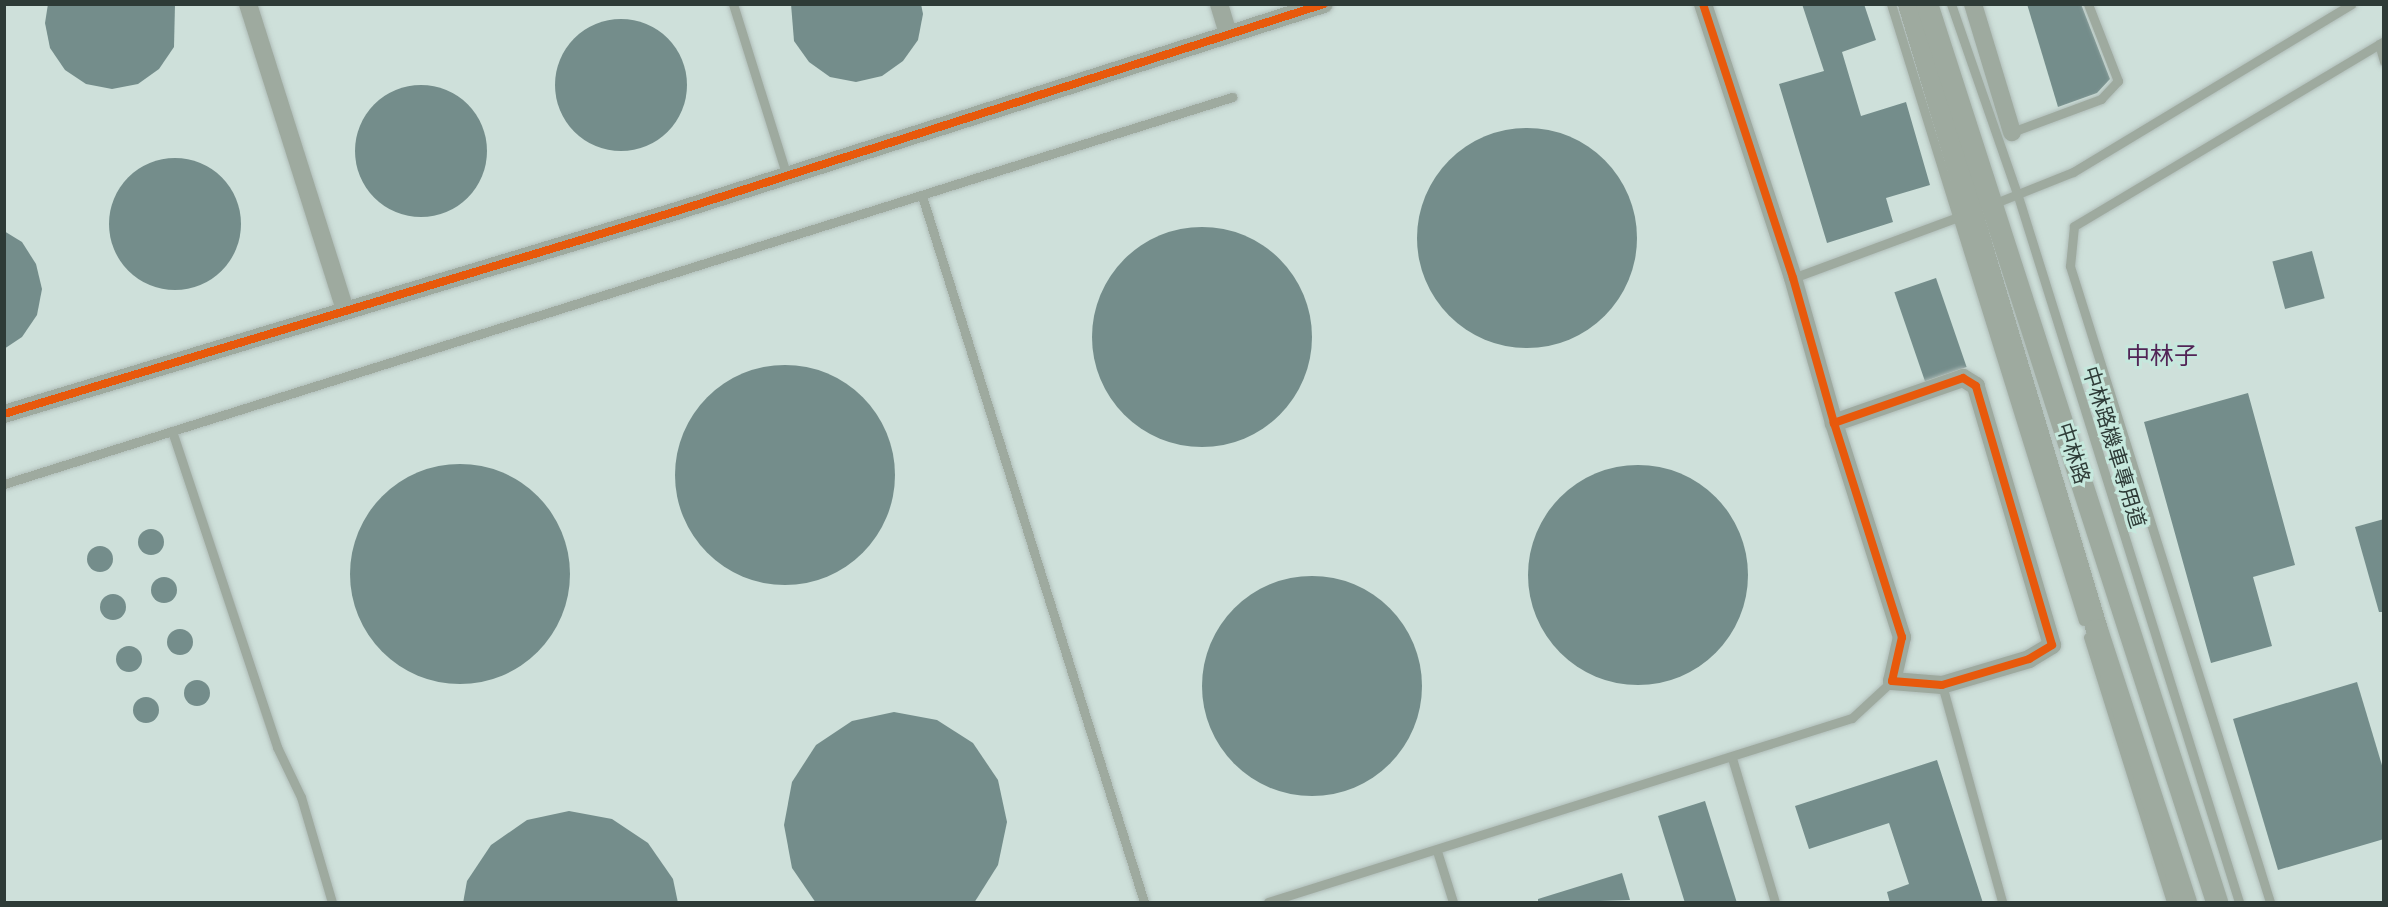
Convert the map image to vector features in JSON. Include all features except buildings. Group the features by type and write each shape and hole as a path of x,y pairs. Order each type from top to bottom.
{"street":[{"path":"248,4 345,309"},
{"path":"1219,4 1228,33"},
{"path":"4,414 786,173 1324,4"},
{"path":"1704,4 1792,278 1834,423 1902,637 1893,681 1942,686 2029,658 2052,645 1976,386 1963,378 1834,423"},
{"path":"1909,4 1975,211 2097,630 2186,903"},
{"name":"中林路","path":"1927,4 1975,211 2217,903"},
{"path":"1973,4 2012,132"}],"lane":[{"path":"734,4 786,173"},
{"path":"1891,4 1975,211 2171,903"},
{"name":"中林路機車專用道","path":"1951,4 2017,193 2239,903"},
{"path":"2012,132 2101,99 2118,81 2088,4"},
{"path":"1792,278 1975,211 2073,172 2351,4"},
{"path":"2270,903 2070,266 2074,226 2381,42 2384,61"},
{"path":"4,484 373,364 922,196 1232,97"},
{"path":"922,196 1144,903"},
{"path":"172,431 277,747 302,797 333,903"},
{"path":"1268,903 1732,758 1852,718 1893,681"},
{"path":"1942,686 2002,903"},
{"path":"1732,758 1775,903"},
{"path":"1437,851 1453,903"}],"cycle path":[{"path":"4,414 680,210 1324,4"},
{"path":"1703,4 1793,278 1834,423 1902,637 1892,681 1942,685 2029,659 2052,645 1976,386 1963,378 1834,423"}],"district":[{"name":"中林子","path":"2162,355"}]}
